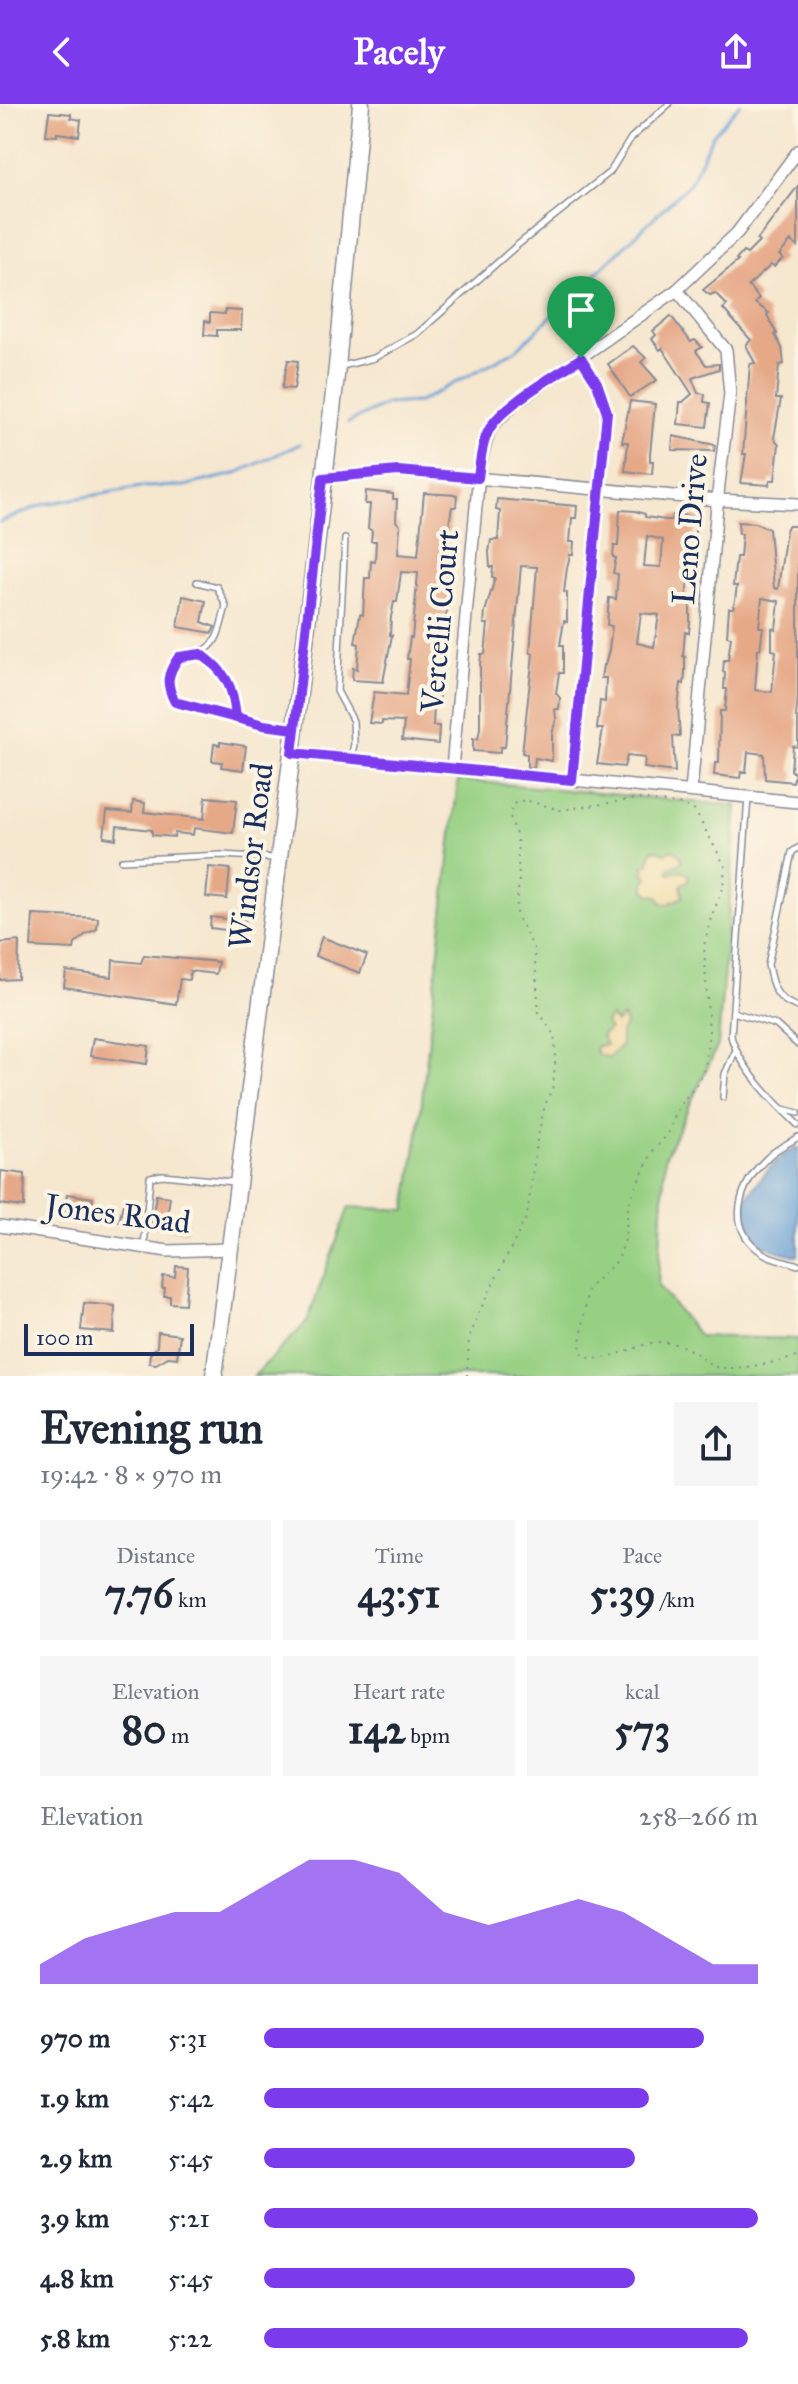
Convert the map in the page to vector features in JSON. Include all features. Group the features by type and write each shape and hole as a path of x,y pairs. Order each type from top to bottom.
{"main road":[{"name":"Windsor Road","path":"214,1376 337,367 361,104"}],"street":[{"name":"Vercelli Court","path":"452,768 478,478 490,428 515,403 677,290 737,233 798,151"},
{"name":"Leno Drive","path":"677,290 726,350 730,394 691,791"},
{"path":"572,780 607,412 597,383 581,358"},
{"path":"323,478 398,471 718,500 798,504"},
{"path":"292,753 798,802"},
{"name":"Jones Road","path":"0,1226 168,1251 230,1249"}],"lane":[{"path":"337,367 374,358 417,334 515,247 610,172 631,138 669,104"},
{"path":"345,539 337,691 353,721 351,758"},
{"path":"197,582 217,587 226,606 217,640 201,654 179,657 168,673 168,689 175,702 263,725 295,729"},
{"path":"201,654 220,667 234,694 236,717"},
{"path":"748,796 731,1036 735,1052 781,1109 798,1125"},
{"path":"798,848 792,852 768,965 772,983 784,1002 798,1007"},
{"path":"122,860 221,855 279,859"},
{"path":"733,1012 776,1025 798,1045"},
{"path":"723,1097 725,1074 735,1052"},
{"path":"781,1109 798,1113"},
{"path":"798,1137 768,1156 750,1178 741,1192 738,1213 741,1231 750,1243 765,1255 798,1265"},
{"path":"144,1247 150,1177 163,1175 238,1183"}],"path":[{"path":"467,1376 469,1340 479,1312 527,1216 537,1140 553,1086 556,1043 539,1012 534,948 518,921 515,909 519,879 517,838 510,816 513,804 525,800 560,810 637,799 683,805 695,811 725,866 725,879 704,946 709,1043 705,1068 700,1080 679,1106 673,1126 653,1151 633,1192 628,1207 625,1240 618,1260 587,1292 580,1349 582,1355 588,1359 601,1359 660,1342 686,1348 709,1365 724,1368 798,1357"}],"green space":[{"path":"458,780 737,806 718,1045 665,1157 658,1286 699,1336 798,1339 798,1376 254,1376 307,1322 349,1207 406,1210 419,1127"}],"sand":[{"path":"653,849 666,853 676,851 682,859 681,863 668,872 682,870 689,875 688,881 681,885 683,897 668,904 645,890 648,877 644,867 649,863"},
{"path":"611,1017 616,1023 623,1017 626,1024 621,1033 621,1046 609,1058 598,1055 595,1050 597,1046 606,1045 601,1035 609,1030 606,1022"}],"water":[{"path":"798,1147 798,1256 773,1249 758,1240 750,1225 745,1200 775,1163"}],"building":[{"path":"49,112 71,114 71,118 81,120 79,136 46,135"},
{"path":"798,186 798,247 791,241 779,255 783,258 748,286 759,298 755,303 769,313 767,315 782,348 784,364 779,365 776,399 781,399 774,438 779,444 775,480 770,480 769,485 741,483 746,454 743,454 750,364 755,363 746,345 751,340 723,309 727,305 715,293 710,295 703,290 738,261 743,252 747,254 759,242 757,240"},
{"path":"225,310 242,311 241,330 217,330 217,336 204,335 205,321 210,322 210,313 225,314"},
{"path":"671,316 691,342 695,340 702,347 696,351 706,365 719,364 719,369 692,378 698,393 705,394 704,402 710,403 707,427 678,424 680,402 692,394 662,348 660,350 652,339 656,335 653,331"},
{"path":"633,346 646,358 641,362 657,380 630,397 608,364"},
{"path":"288,360 298,361 294,389 282,388"},
{"path":"630,401 655,404 650,454 652,474 625,471 628,442 622,442"},
{"path":"673,436 715,445 714,451 672,450"},
{"path":"366,491 393,494 393,499 397,499 396,521 400,526 398,554 418,556 424,493 457,495 456,507 452,507 450,518 447,582 451,582 439,667 438,706 434,706 433,726 439,726 438,744 402,740 404,722 369,723 374,692 406,695 410,659 407,659 418,573 401,572 397,602 394,602 391,617 392,635 383,682 352,680 353,668 357,669 359,644 355,643 360,614 363,615 365,578 370,578 371,561 375,562 376,541 371,541 372,531 368,528 370,504 365,504"},
{"path":"497,499 577,506 576,518 572,518 570,542 574,542 573,555 570,555 564,592 567,593 567,622 564,621 560,645 563,645 563,673 559,673 556,693 560,698 559,709 555,709 552,761 535,758 534,768 527,767 527,754 522,753 533,654 530,652 537,567 521,566 505,747 500,747 500,753 473,751 473,739 478,739 480,729 480,666 481,654 485,654 488,624 484,624 485,612 495,578 492,577 489,552 491,540 498,540 500,511 496,510"},
{"path":"620,510 666,520 672,520 673,515 698,517 692,546 694,581 688,580 686,601 690,606 690,622 689,633 685,632 684,684 681,683 678,707 680,737 673,736 675,772 644,768 645,758 627,756 624,767 597,764 603,729 597,729 600,701 605,702 606,678 601,678 612,626 607,625 609,598 616,599 618,574 613,573 616,558 613,557 614,546 618,546","holes":["647,536 663,540 661,567 644,566","641,613 659,615 654,647 637,643"]},
{"path":"738,522 755,523 769,529 774,588 778,589 786,530 788,526 798,526 798,747 793,746 793,782 765,779 764,754 748,752 746,772 741,772 740,778 714,775 715,763 719,763 720,711 725,711 727,689 724,689 723,672 731,637 727,636 729,608 733,608 737,586 733,586 736,557 740,557 742,534 739,534","holes":["762,598 779,601 776,629 772,628 772,650 776,651 772,692 755,690 763,627 759,627"]},
{"path":"183,596 206,601 202,622 215,627 212,633 178,627"},
{"path":"220,742 246,746 243,770 221,767 222,762 212,761 214,744 220,745"},
{"path":"206,797 237,800 233,833 194,828 193,835 175,833 174,837 152,835 152,830 117,826 116,839 104,837 107,811 132,813 133,801 145,803 144,812 204,819"},
{"path":"209,867 230,869 227,899 206,897"},
{"path":"33,915 98,918 97,929 86,934 74,949 31,947"},
{"path":"211,917 245,921 243,932 210,928"},
{"path":"322,937 367,955 360,973 315,956"},
{"path":"19,941 18,979 0,980 0,943"},
{"path":"144,955 218,962 216,974 190,971 189,980 180,979 176,1004 64,987 66,971 112,977 113,960 141,963"},
{"path":"93,1038 149,1046 147,1064 90,1056"},
{"path":"1,1171 25,1174 24,1207 0,1204"},
{"path":"67,1194 93,1198 90,1218 64,1214"},
{"path":"156,1195 170,1197 167,1217 185,1220 188,1223 186,1231 151,1226"},
{"path":"123,1205 142,1208 140,1225 119,1222"},
{"path":"176,1266 188,1267 185,1304 170,1303 170,1296 164,1296 165,1288 162,1288 163,1276 175,1277"},
{"path":"84,1303 115,1306 114,1333 81,1330"},
{"path":"158,1332 180,1335 177,1358 168,1357 156,1364 149,1363 150,1354 157,1347"}],"waterway":[{"path":"348,423 386,404 419,402 516,350 690,183 712,136 740,104"},
{"path":"0,522 45,504 141,487 184,486 235,474 300,444"}],"route":[{"path":"581,358 515,403 490,428 478,478 398,471 323,478 295,729 263,725 175,702 168,689 168,673 179,657 201,654 220,667 234,694 236,717 263,725 295,729 292,753 572,780 607,412 597,383 581,358"}]}
